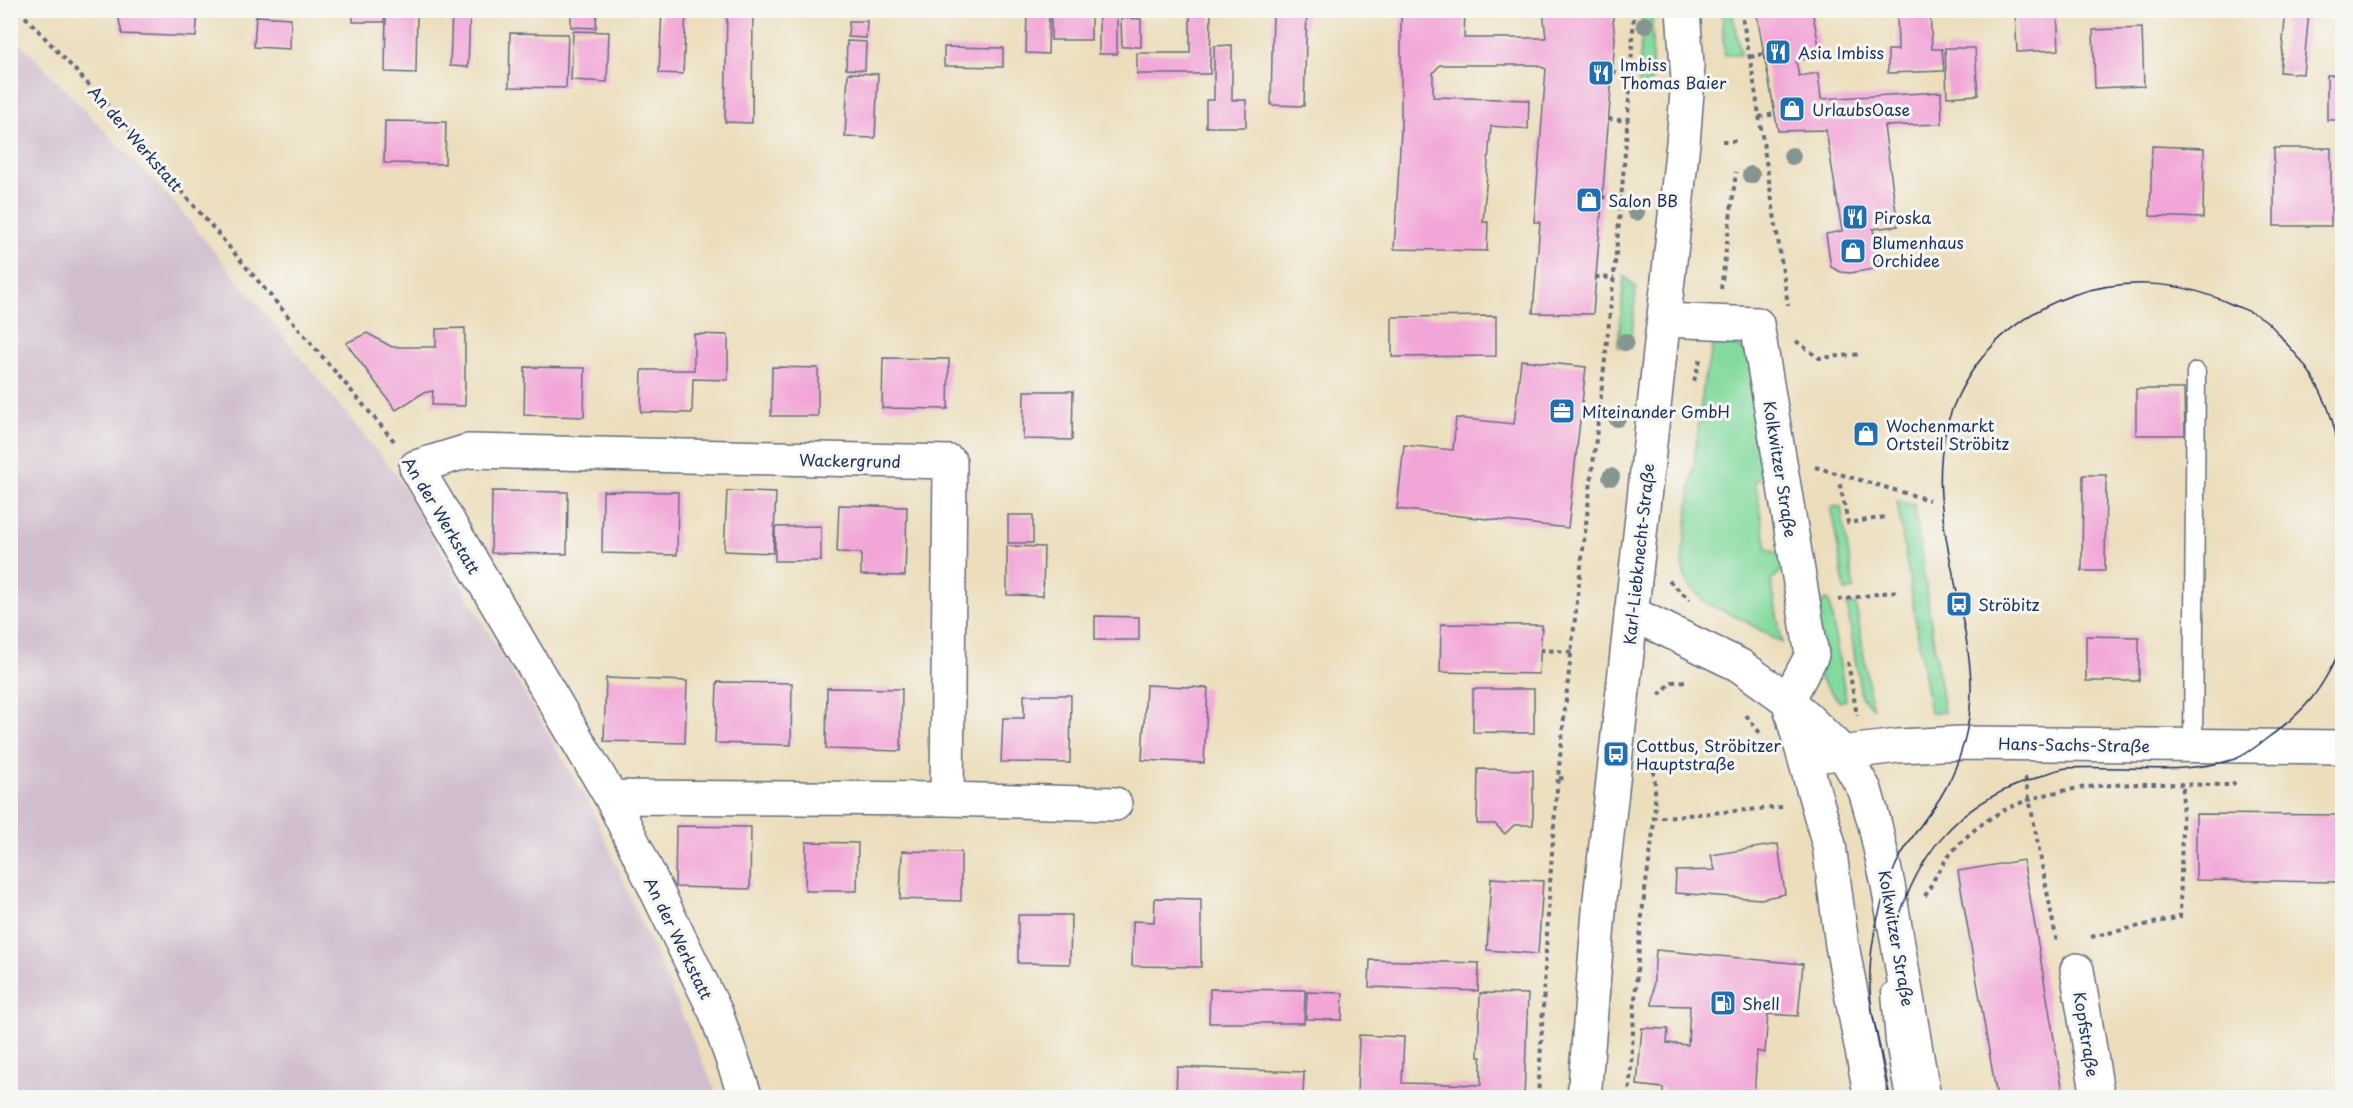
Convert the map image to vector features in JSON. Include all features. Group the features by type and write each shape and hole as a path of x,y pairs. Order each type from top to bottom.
{"street":[{"name":"Karl-Liebknecht-Straße","path":"1584,1098 1600,899 1664,320 1688,79 1683,10"},
{"name":"Kolkwitzer Straße","path":"1664,320 1710,324 1757,324 1812,655 1788,700"},
{"name":"Wackergrund","path":"416,467 468,451 950,462 947,799"},
{"name":"An der Werkstatt","path":"416,467 611,797 716,1013 746,1098"},
{"name":"Kolkwitzer Straße","path":"1631,613 1739,665 1788,700 1843,753 1865,790 1875,825 1924,1098"},
{"path":"1788,700 1829,845 1842,945 1871,1098"},
{"name":"Hans-Sachs-Straße","path":"1805,757 1920,744 2343,747"},
{"path":"611,797 947,799 1114,804"},
{"name":"Kopfstraße","path":"2075,951 2098,1098"}],"lane":[{"path":"2193,746 2196,372"},
{"path":"1895,930 1890,977 1896,1042 1905,1098"}],"path":[{"name":"An der Werkstatt","path":"19,10 117,115 416,467"},
{"path":"1741,10 1789,316"},
{"path":"1538,1098 1559,778 1614,278 1628,121 1634,11 1612,14"},
{"path":"1750,57 1763,54"},
{"path":"1612,72 1631,73"},
{"path":"1759,117 1774,114"},
{"path":"1608,119 1628,121"},
{"path":"1722,141 1738,141"},
{"path":"1694,383 1710,324 1718,306 1730,235 1736,172"},
{"path":"1601,197 1622,198"},
{"path":"1595,277 1614,278"},
{"path":"1795,351 1793,339 1819,358 1862,354"},
{"path":"1581,414 1599,416"},
{"path":"1813,455 1815,467 1929,500"},
{"path":"1840,484 1848,523 1886,517"},
{"path":"1837,600 1897,591"},
{"path":"1540,650 1572,652"},
{"path":"1656,698 1672,682 1691,681"},
{"path":"1741,709 1766,740"},
{"path":"2021,744 2028,799 2058,945 2075,951 2180,917 2183,785"},
{"path":"1629,1098 1640,934 1655,774 1651,755"},
{"path":"1924,899 1943,864 1970,834 1998,813 2028,799 2083,786 2232,785 2241,775"},
{"path":"1559,778 1567,779"},
{"path":"1652,818 1787,807 1785,797"}],"shaded area":[{"path":"10,32 178,207 397,476 592,809 718,1097 11,1097"}],"green space":[{"path":"1642,11 1652,11 1652,80 1639,90"},
{"path":"1722,11 1732,11 1741,55 1724,55"},
{"path":"1624,276 1636,288 1631,348 1618,347"},
{"path":"1715,339 1740,347 1753,360 1769,468 1755,482 1767,549 1783,556 1785,567 1771,581 1782,643 1745,621 1704,602 1686,582 1682,563 1704,380"},
{"path":"1897,501 1914,505 1944,712 1930,713"},
{"path":"1831,506 1841,507 1854,589 1845,591"},
{"path":"1826,600 1829,601 1846,700 1840,702 1819,678 1822,669 1816,609"},
{"path":"1856,604 1873,708 1861,697 1847,605"}],"building":[{"path":"117,10 198,10 196,37 122,34"},
{"path":"353,10 384,10 384,22 353,22"},
{"path":"386,10 417,10 416,73 385,72"},
{"path":"452,10 470,10 468,67 450,66"},
{"path":"571,10 597,10 596,28 571,27"},
{"path":"662,10 686,10 683,74 659,73"},
{"path":"727,10 753,10 752,123 725,122"},
{"path":"1190,10 1211,10 1210,74 1137,74 1137,53 1190,53"},
{"path":"1273,10 1307,10 1304,106 1271,105"},
{"path":"1401,10 1465,10 1464,38 1546,38 1543,10 1612,10 1615,39 1593,314 1533,313 1540,222 1534,222 1546,69 1536,65 1440,65 1433,73 1433,97 1529,100 1528,129 1491,126 1483,222 1488,222 1487,251 1394,249 1401,131"},
{"path":"1756,10 1812,10 1821,56 1796,61 1799,76 1818,73 1821,99 1941,92 1942,124 1884,126 1898,226 1873,229 1880,268 1850,273 1831,267 1826,234 1842,231 1826,130 1778,131"},
{"path":"1897,10 1930,10 1932,49 1942,49 1944,71 1888,73 1888,50 1898,50"},
{"path":"2015,10 2057,10 2059,50 2017,52"},
{"path":"2286,10 2309,12 2303,74 2280,72"},
{"path":"1027,11 1049,12 1048,54 1026,53"},
{"path":"1099,12 1117,13 1117,54 1099,54"},
{"path":"1051,13 1091,13 1091,40 1051,40"},
{"path":"256,16 291,18 290,49 254,47"},
{"path":"1121,18 1141,19 1141,47 1122,47"},
{"path":"849,21 867,21 866,38 848,37"},
{"path":"2142,28 2144,86 2095,88 2093,30"},
{"path":"573,31 609,32 607,82 571,80"},
{"path":"510,33 568,34 566,88 509,87"},
{"path":"847,41 866,42 865,70 846,69"},
{"path":"1232,45 1232,100 1246,100 1246,127 1206,127 1206,100 1214,100 1214,46"},
{"path":"944,47 1003,48 1003,67 944,66"},
{"path":"1945,48 1975,48 1978,95 1947,97"},
{"path":"848,73 878,74 875,138 845,137"},
{"path":"2327,75 2342,75 2342,120 2327,120"},
{"path":"385,121 446,122 445,164 384,163"},
{"path":"2152,146 2204,148 2203,218 2150,216"},
{"path":"2274,148 2331,148 2331,226 2274,226"},
{"path":"1496,316 1496,356 1392,357 1392,317"},
{"path":"465,328 465,406 432,405 433,391 423,393 396,410 346,343 367,333 392,347 436,347 436,329"},
{"path":"694,334 728,335 728,380 693,379 692,413 641,412 642,370 694,370"},
{"path":"883,358 949,359 948,409 882,408"},
{"path":"1521,360 1586,367 1568,528 1397,509 1404,445 1453,450 1456,418 1514,424"},
{"path":"525,367 585,368 584,417 524,415"},
{"path":"772,367 818,368 818,416 771,416"},
{"path":"2136,389 2184,389 2185,435 2136,435"},
{"path":"1024,391 1073,391 1072,440 1023,439"},
{"path":"2083,475 2106,475 2105,571 2082,571"},
{"path":"492,491 568,492 567,554 491,553"},
{"path":"603,491 678,492 677,555 602,553"},
{"path":"727,491 776,493 773,553 724,551"},
{"path":"839,505 907,507 905,576 861,575 861,553 837,552"},
{"path":"1008,515 1033,515 1033,543 1008,543"},
{"path":"821,526 821,561 775,561 775,527"},
{"path":"1007,546 1044,547 1043,596 1007,595"},
{"path":"1095,616 1139,617 1139,640 1095,640"},
{"path":"1441,624 1542,625 1539,674 1440,672"},
{"path":"2086,636 2139,637 2139,681 2086,681"},
{"path":"606,678 687,681 685,743 604,741"},
{"path":"717,682 792,683 791,745 715,743"},
{"path":"1146,685 1208,688 1204,763 1142,760"},
{"path":"827,688 902,689 901,751 826,749"},
{"path":"1473,689 1534,689 1534,733 1473,732"},
{"path":"1024,695 1071,695 1070,763 1001,762 1003,718 1024,718"},
{"path":"1478,769 1533,770 1533,825 1514,825 1505,834 1495,824 1477,824"},
{"path":"2196,814 2342,815 2342,882 2196,880"},
{"path":"676,826 751,827 750,889 675,887"},
{"path":"806,842 858,843 857,891 805,891"},
{"path":"1778,844 1785,894 1761,899 1675,893 1676,871 1715,870 1711,855"},
{"path":"902,851 961,852 961,901 900,899"},
{"path":"2023,860 2064,1098 1997,1098 1958,871"},
{"path":"1491,878 1543,881 1538,954 1487,950"},
{"path":"1155,898 1201,899 1201,967 1132,966 1133,921 1154,922"},
{"path":"1018,915 1071,915 1070,964 1018,963"},
{"path":"1656,950 1803,964 1798,1016 1768,1014 1765,1053 1757,1051 1754,1098 1663,1098 1663,1088 1637,1085 1642,1028 1668,1029 1667,1043 1688,1045 1690,1006 1652,1005"},
{"path":"1370,960 1479,963 1478,991 1369,987"},
{"path":"1210,989 1305,990 1304,1023 1209,1023"},
{"path":"1307,992 1343,993 1342,1020 1306,1019"},
{"path":"1480,993 1528,994 1524,1098 1357,1098 1359,1035 1404,1037 1402,1083 1481,1085 1481,1057 1478,1057"},
{"path":"1177,1067 1304,1072 1303,1098 1176,1098"}],"tram line":[{"path":"1890,1098 1873,1016 1870,979 1873,940 1882,903 1895,867 1940,798 1954,771 1964,743 1970,713 1971,683 1968,648 1947,541 1940,470 1945,434 1956,400 1977,364 2004,334 2037,311 2073,295 2112,286 2152,284 2192,290 2253,313 2268,322 2300,359 2327,404 2336,437 2342,475"},
{"path":"1895,930 1914,879 1927,857 1959,819 1979,804 2002,791 2067,768 2173,769 2235,759 2280,729 2303,709 2320,688 2342,646"}],"place":[{"name":"Asia Imbiss","path":"1778,52"},
{"name":"Imbiss Thomas Baier","path":"1601,73"},
{"name":"UrlaubsOase","path":"1792,109"},
{"name":"Salon BB","path":"1589,200"},
{"name":"Piroska","path":"1855,217"},
{"name":"Blumenhaus Orchidee","path":"1853,251"},
{"name":"Miteinander GmbH","path":"1562,411"},
{"name":"Wochenmarkt Ortsteil Ströbitz","path":"1866,434"},
{"name":"Ströbitz","path":"1959,604"},
{"name":"Cottbus, Ströbitzer Hauptstraße","path":"1616,754"},
{"name":"Shell","path":"1723,1003"}]}
